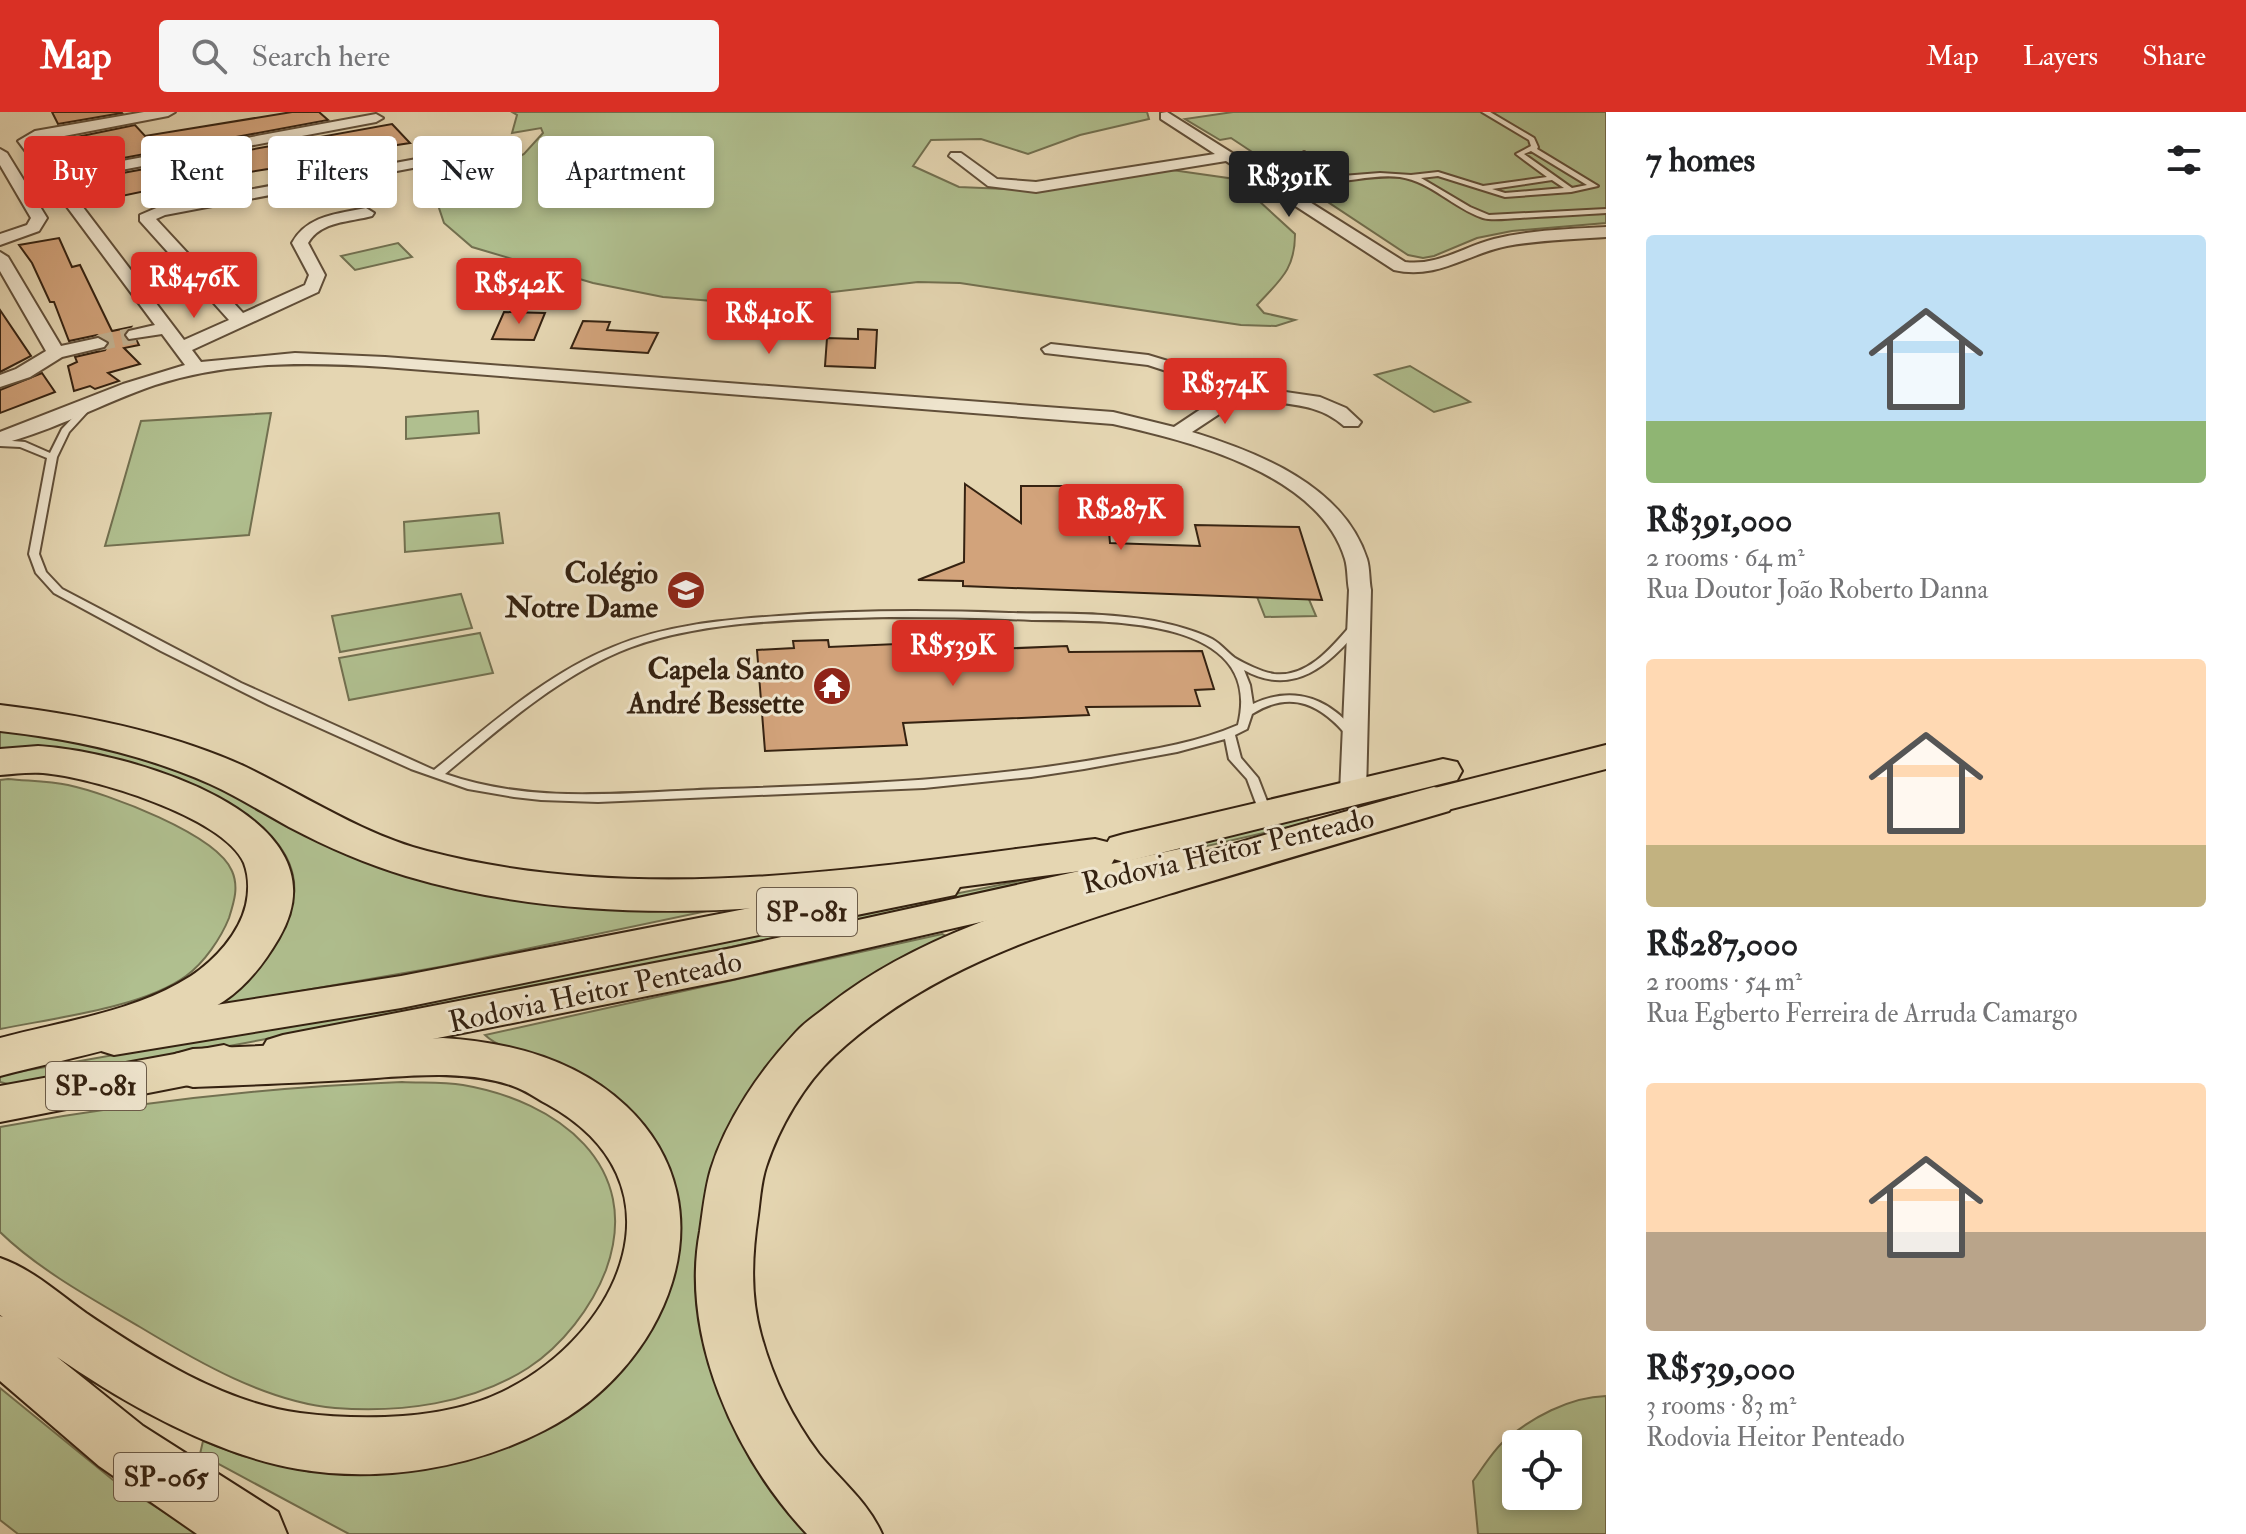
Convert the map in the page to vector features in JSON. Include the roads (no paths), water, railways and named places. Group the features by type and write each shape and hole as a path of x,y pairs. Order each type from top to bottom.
{"highway":[{"path":"0,718 118,738 223,774 315,823 379,851 425,866 523,885 580,891 687,895 809,887 1095,854"},
{"path":"0,762 42,759 92,768 146,783 212,812 240,831 262,852 271,877 269,910 257,936 235,965 207,988 175,1006 0,1057"},
{"path":"850,1534 796,1475 749,1392 729,1332 723,1284 725,1234 752,1134 775,1094 803,1057 834,1025 878,993 918,967 965,945 1045,916 1434,801"},
{"path":"0,1282 96,1354 179,1399 232,1422 296,1441 370,1446 436,1441 497,1422 549,1397 600,1356 633,1309 650,1264 657,1229 655,1194 642,1160 611,1121 576,1096 532,1072 477,1061 431,1058 193,1068"},
{"name":"SP-065","path":"0,1342 81,1416 159,1473 255,1534"}],"main road":[{"name":"Rodovia Heitor Penteado","path":"0,1057 401,992 1095,854 1606,730"},
{"name":"Rodovia Heitor Penteado","path":"0,1104 474,1018 947,918 1606,757"}],"street":[{"path":"0,142 30,131 168,112"},
{"path":"1166,116 1400,266 1429,269 1492,244 1523,238 1606,232"},
{"path":"125,165 376,118"},
{"path":"28,136 30,131"},
{"path":"0,153 39,218 33,228 0,240"},
{"path":"956,156 993,183 1036,187 1228,156"},
{"path":"241,322 146,218 161,211 413,164"},
{"path":"76,208 196,368"},
{"path":"182,348 305,292 316,284 317,275 300,243 304,234 327,222 366,213"},
{"path":"0,257 56,353"},
{"path":"135,335 167,328"},
{"path":"0,381 23,373 56,353 98,343"},
{"path":"1051,349 1084,356 1152,361 1217,378 1242,390 1313,400 1331,406 1351,422"},
{"path":"0,440 99,399 196,368 270,359 335,358 1113,418 1179,432 1258,462 1317,503 1342,531 1356,559 1360,590 1353,793"},
{"path":"523,359 973,392 986,395 993,403 993,409"},
{"path":"1179,432 1242,390"}],"lane":[{"path":"1485,112 1525,133 1534,143 1532,149"},
{"path":"1532,149 1519,154 1571,190"},
{"path":"1304,154 1289,171 1303,180 1438,174 1476,189 1505,195 1594,186 1532,149"},
{"path":"1411,177 1432,186 1469,211 1488,217 1606,211"},
{"path":"1476,189 1554,178"},
{"path":"99,399 74,418 52,457 34,554 41,573 58,591 264,700 438,773 484,789 531,795 589,797 829,789 1069,770 1215,740 1243,727 1249,711 1250,693 1228,656"},
{"path":"0,440 22,444 52,457"},
{"path":"438,773 565,674 599,655 648,638 696,627 885,613 1116,619 1159,625 1200,637 1249,670 1270,676 1294,676 1311,671 1326,659 1359,623"},
{"path":"1249,711 1258,703 1274,700 1319,704 1343,723 1356,739"},
{"path":"1229,733 1235,759 1252,778 1266,814"}],"tunnel":[{"path":"98,343 135,335"}],"place":[{"name":"Colégio Notre Dame","path":"686,590"},
{"name":"Capela Santo André Bessette","path":"832,686"}]}
